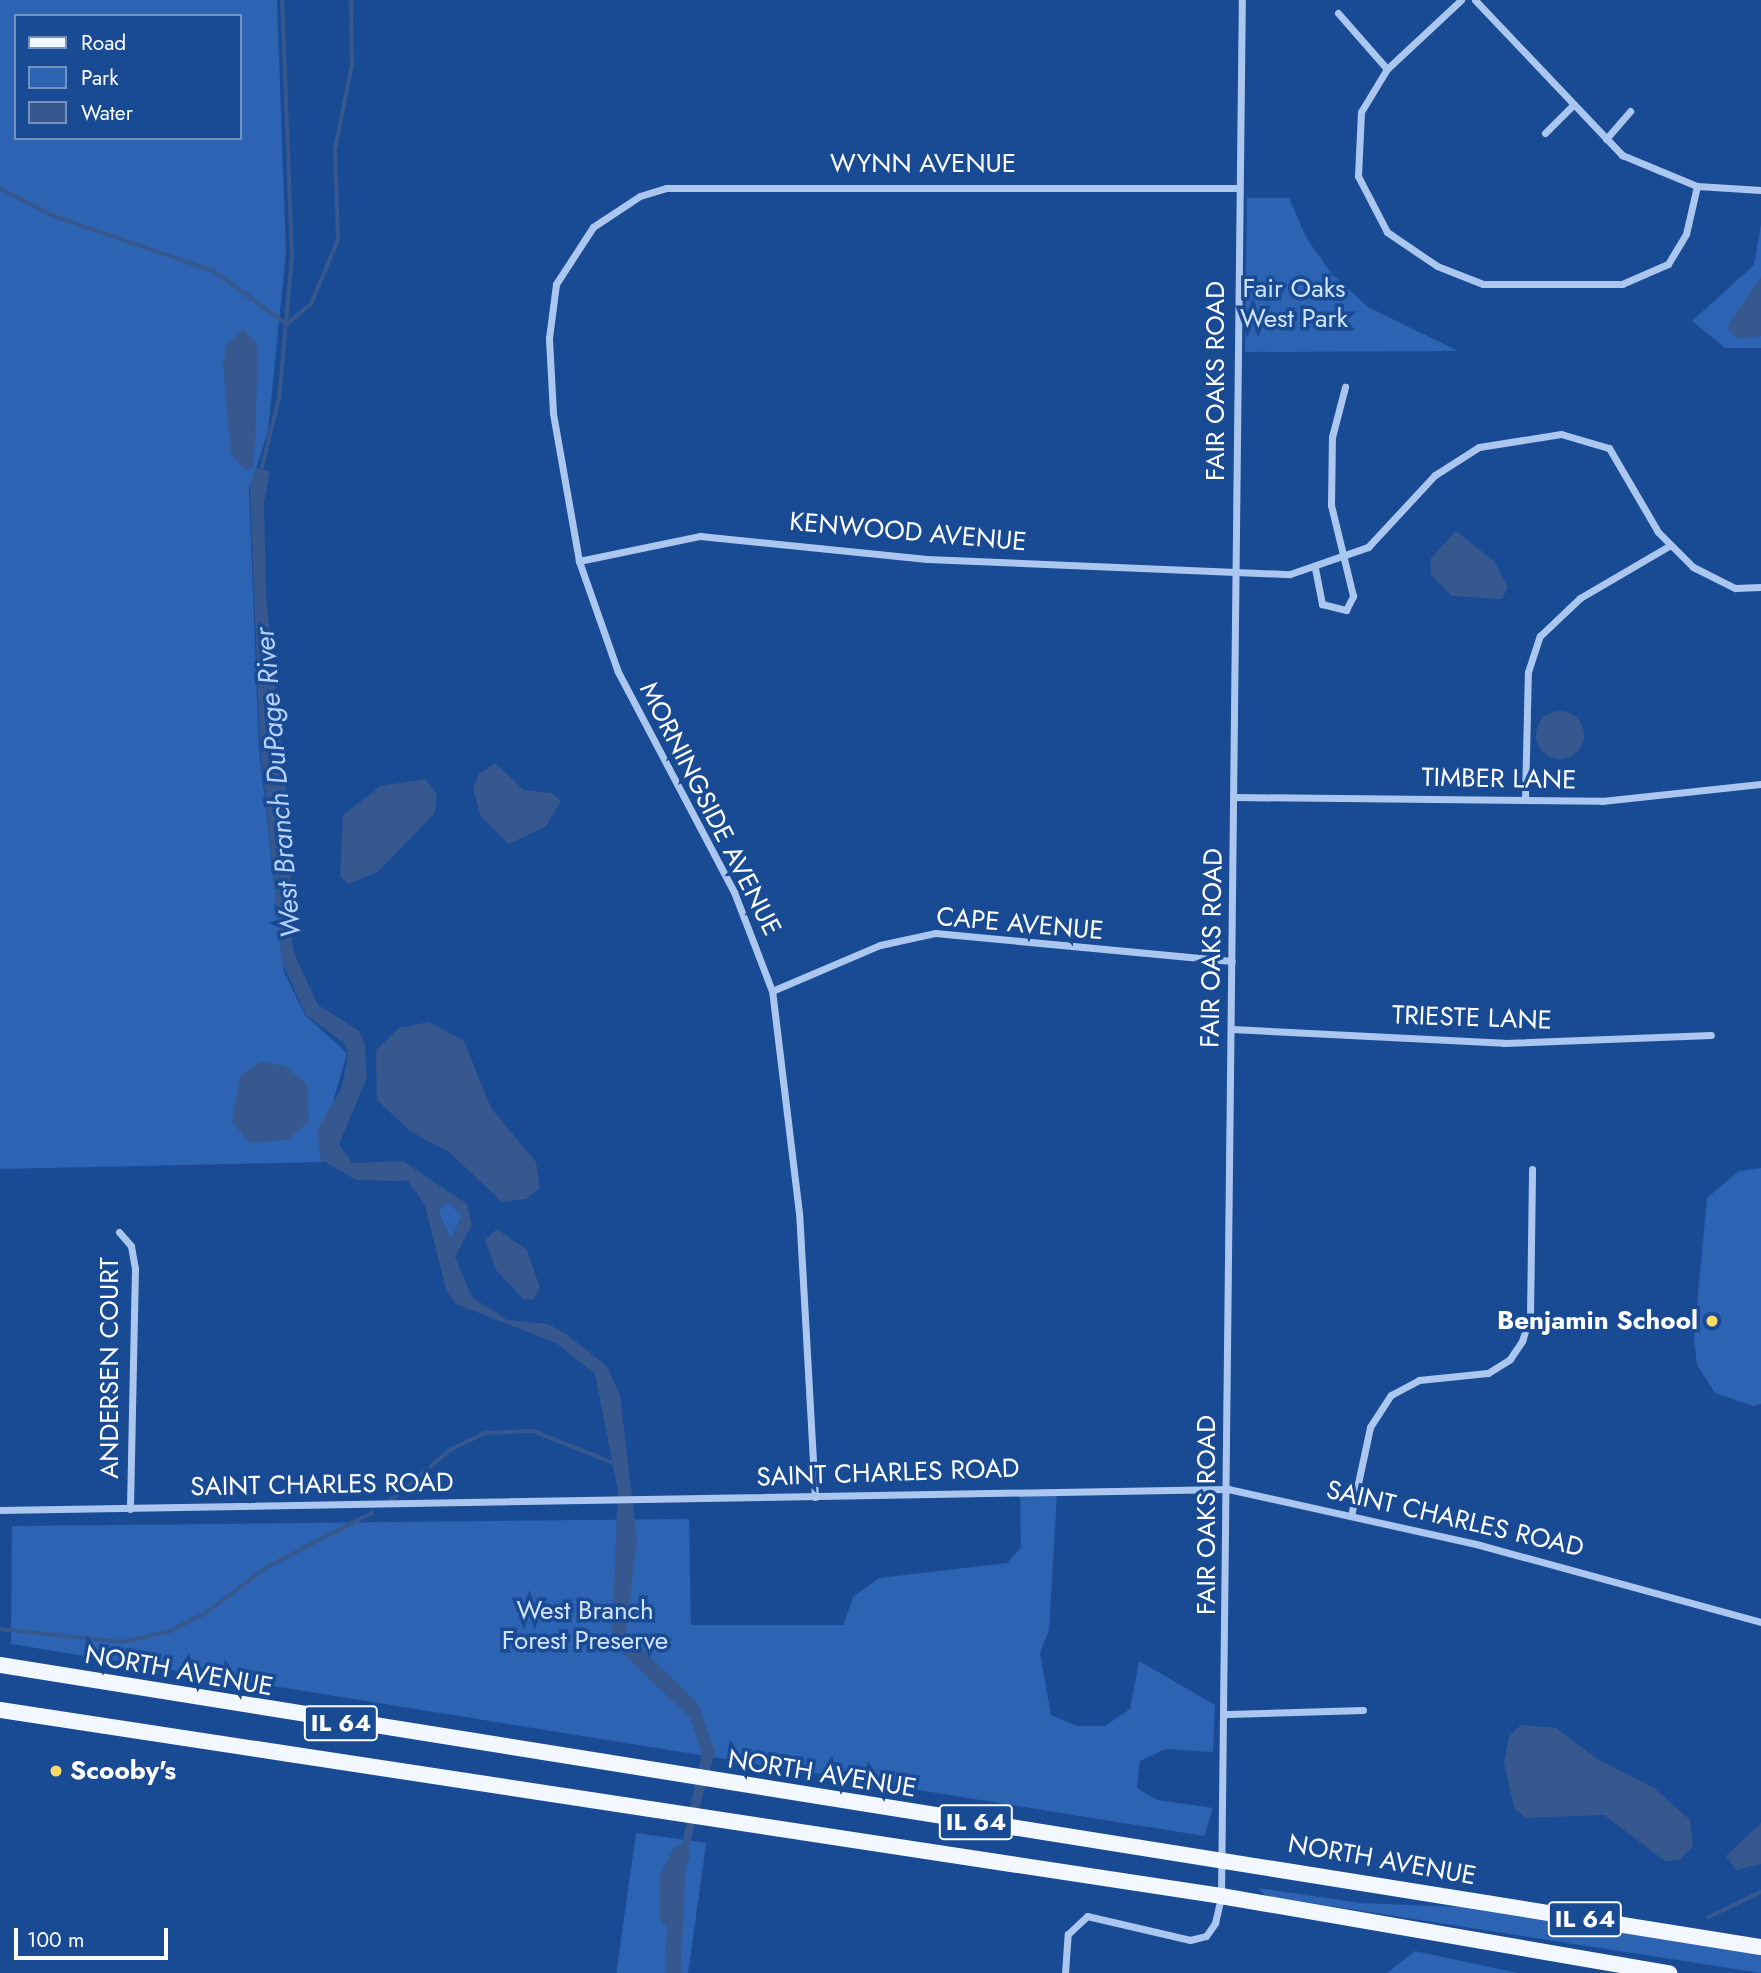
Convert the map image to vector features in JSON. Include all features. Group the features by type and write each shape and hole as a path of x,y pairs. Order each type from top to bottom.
{"main road":[{"name":"NORTH AVENUE","path":"0,1665 730,1785 1223,1858 1761,1947"},
{"name":"IL 64","path":"0,1710 721,1822 1222,1896 1669,1973"}],"street":[{"name":"FAIR OAKS ROAD","path":"1065,1973 1068,1934 1087,1916 1190,1940 1206,1936 1215,1923 1222,1896 1227,1714 1238,188 1242,0"},
{"path":"1461,0 1387,69 1358,121 1361,186 1387,232 1461,278 1504,287 1640,280 1668,264 1682,243 1697,186"},
{"path":"1475,0 1622,155 1697,186 1761,190"},
{"path":"1338,13 1387,69"},
{"path":"1545,133 1573,105"},
{"path":"1606,139 1630,111"},
{"name":"WYNN AVENUE","path":"614,210 640,196 697,184 1238,188"},
{"name":"MORNINGSIDE AVENUE","path":"614,210 567,259 552,310 553,413 579,561 618,672 734,892 772,991 799,1213 815,1497"},
{"path":"1315,568 1322,604 1346,610 1353,596 1333,522 1332,451 1345,387"},
{"name":"KENWOOD AVENUE","path":"579,561 700,536 927,559 1237,572 1315,568 1343,561 1388,532 1452,462 1498,440 1528,436 1575,436 1608,448 1669,546"},
{"path":"1525,800 1528,672 1541,636 1580,598 1669,546 1728,587 1761,587"},
{"name":"TIMBER LANE","path":"1235,797 1617,800 1761,783"},
{"name":"CAPE AVENUE","path":"772,991 880,945 935,933 1232,961"},
{"name":"TRIESTE LANE","path":"1232,1029 1504,1043 1711,1035"},
{"path":"1350,1516 1370,1427 1391,1395 1419,1380 1488,1373 1510,1359 1522,1341 1530,1315 1532,1169"},
{"name":"ANDERSEN COURT","path":"119,1232 131,1245 135,1268 130,1509"},
{"name":"SAINT CHARLES ROAD","path":"0,1510 664,1501 1228,1489 1350,1516 1761,1622"},
{"path":"1227,1714 1363,1710"}],"green space":[{"path":"0,0 277,0 286,251 268,432 249,489 259,748 284,972 305,1015 347,1053 329,1117 327,1162 0,1169"},
{"name":"Fair Oaks West Park","path":"1247,198 1289,198 1307,239 1332,274 1368,307 1458,351 1245,352"},
{"path":"1761,224 1761,348 1725,348 1692,321 1754,265"},
{"path":"1761,1168 1761,1404 1753,1406 1715,1393 1697,1365 1694,1338 1707,1198 1739,1171"},
{"path":"448,1202 462,1216 451,1239 438,1211"},
{"name":"West Branch Forest Preserve","path":"1020,1494 1057,1494 1049,1630 1040,1653 1051,1715 1077,1726 1105,1726 1130,1709 1139,1661 1215,1705 1213,1752 1166,1749 1140,1761 1137,1788 1157,1800 1213,1808 1204,1836 11,1644 12,1526 689,1519 691,1625 843,1625 853,1597 879,1578 1007,1563 1021,1548"},
{"path":"636,1833 706,1843 688,1973 616,1973"},
{"path":"1258,1888 1361,1903 1458,1907 1761,1955 1761,1973 1266,1896"},
{"path":"1415,1951 1513,1972 1518,1973 1387,1973"}],"water":[{"path":"1761,277 1761,336 1738,339 1728,329 1730,321"},
{"path":"243,329 258,345 253,466 246,471 231,454 223,365 227,344"},
{"path":"255,468 270,471 264,502 266,596 292,852 289,923 295,956 318,1005 359,1031 365,1045 367,1078 339,1144 352,1163 403,1161 467,1204 472,1225 455,1257 472,1297 507,1320 548,1324 566,1334 607,1366 620,1395 637,1539 626,1633 698,1704 715,1751 686,1857 681,1973 665,1973 669,1867 681,1849 702,1753 690,1718 611,1642 618,1491 595,1374 556,1343 456,1304 447,1292 425,1205 408,1181 356,1180 320,1159 317,1130 342,1087 348,1055 345,1044 306,1015 282,962 260,743 250,488","holes":["448,1202 462,1216 451,1239 438,1211"]},
{"path":"1456,531 1494,561 1508,587 1502,599 1452,596 1431,575 1431,558"},
{"path":"1560,711 1577,718 1584,735 1577,752 1560,759 1543,752 1536,735 1543,718"},
{"path":"495,763 524,790 552,793 561,801 546,826 509,844 480,815 473,788 479,774"},
{"path":"425,779 437,794 435,813 378,872 348,884 340,876 343,815 381,786"},
{"path":"429,1022 464,1041 491,1108 536,1162 540,1188 526,1199 502,1202 449,1152 410,1131 377,1100 376,1050 399,1028"},
{"path":"261,1062 285,1066 307,1084 309,1122 287,1140 249,1143 232,1121 240,1076"},
{"path":"497,1229 527,1250 540,1288 533,1300 523,1299 496,1270 485,1240"},
{"path":"1521,1725 1556,1728 1597,1759 1654,1788 1690,1820 1693,1846 1680,1860 1665,1861 1604,1815 1526,1818 1514,1808 1504,1762 1509,1736"},
{"path":"1761,1823 1761,1864 1736,1870 1726,1856"}],"waterway":[{"name":"West Branch DuPage River","path":"261,471 279,399 292,256 282,0"},
{"path":"0,188 51,215 214,271 287,324 311,304 338,240 335,150 352,65 351,0"},
{"path":"390,1501 450,1450 485,1433 533,1431 619,1465"},
{"path":"0,1629 122,1642 170,1631 206,1613 267,1567 372,1513"},
{"name":"West Branch DuPage River","path":"669,1916 669,1878 680,1854"},
{"path":"1709,1917 1761,1892"}],"place":[{"name":"Benjamin School","path":"1712,1321"},
{"name":"Scooby's","path":"56,1771"}]}
